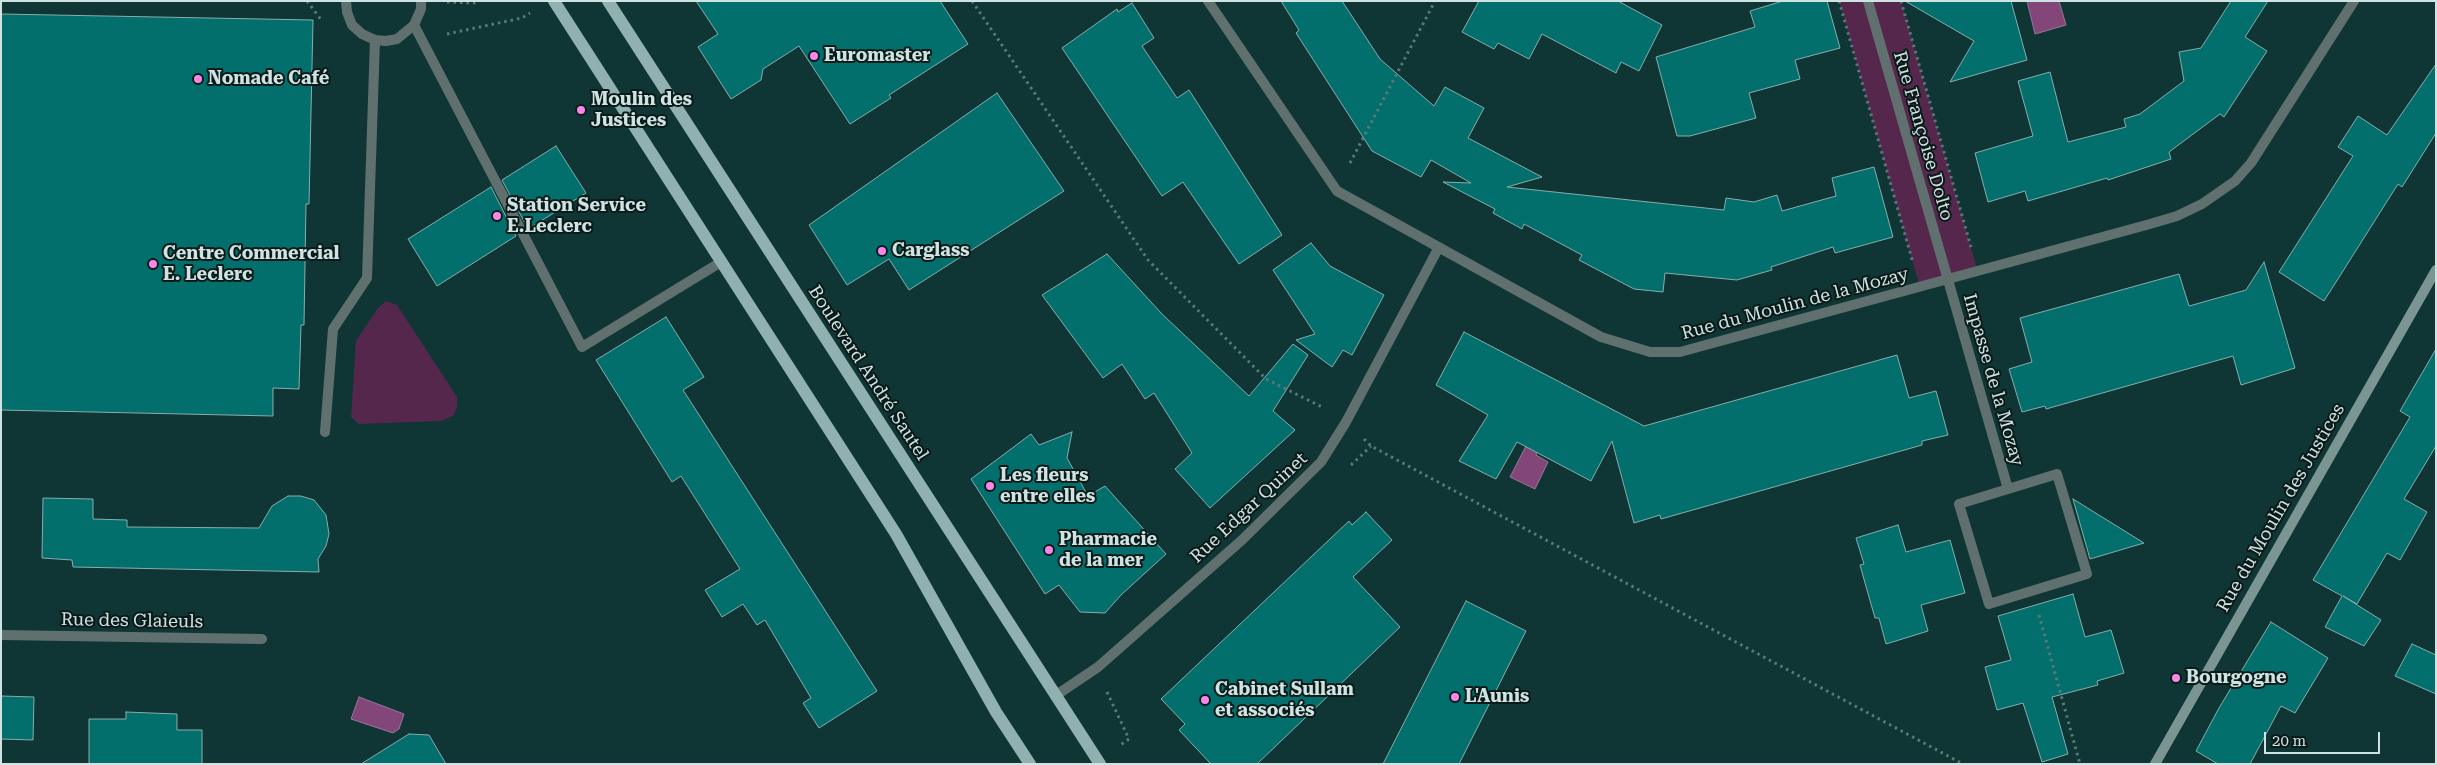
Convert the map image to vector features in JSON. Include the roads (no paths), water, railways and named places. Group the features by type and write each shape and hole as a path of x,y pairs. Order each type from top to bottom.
{"main road":[{"path":"554,1 896,534 996,712 1030,764"},
{"name":"Boulevard André Sautel","path":"608,1 1099,762"}],"street":[{"path":"346,1 346,12 352,25 362,34 375,40 397,38 407,33 414,25 421,10 421,1"},
{"name":"Rue du Moulin de la Mozay","path":"1208,1 1336,191 1601,337 1650,352 1680,352 1920,288 2177,216 2202,204 2235,181 2251,163 2354,1"},
{"name":"Rue Françoise Dolto","path":"1868,1 1947,280"},
{"path":"414,25 582,347 721,262"},
{"path":"325,432 334,329 368,278 375,40"},
{"name":"Rue Edgar Quinet","path":"1055,696 1098,667 1242,540 1321,462 1346,422 1439,247"},
{"name":"Rue du Moulin des Justices","path":"2156,764 2436,270"},
{"name":"Impasse de la Mozay","path":"1947,280 2008,490"},
{"name":"Impasse de la Mozay","path":"2057,474 2087,574 1989,604 1959,504 2008,490 2057,474"},
{"name":"Rue des Glaieuls","path":"1,635 262,639"}],"place":[{"name":"Euromaster","path":"814,56"},
{"name":"Nomade Café","path":"198,79"},
{"name":"Moulin des Justices","path":"581,110"},
{"name":"Station Service E.Leclerc","path":"497,216"},
{"name":"Carglass","path":"882,251"},
{"name":"Centre Commercial E. Leclerc","path":"153,264"},
{"name":"Les fleurs entre elles","path":"990,486"},
{"name":"Pharmacie de la mer","path":"1049,550"},
{"name":"Bourgogne","path":"2176,678"},
{"name":"L'Aunis","path":"1455,697"},
{"name":"Cabinet Sullam et associés","path":"1205,700"}]}
